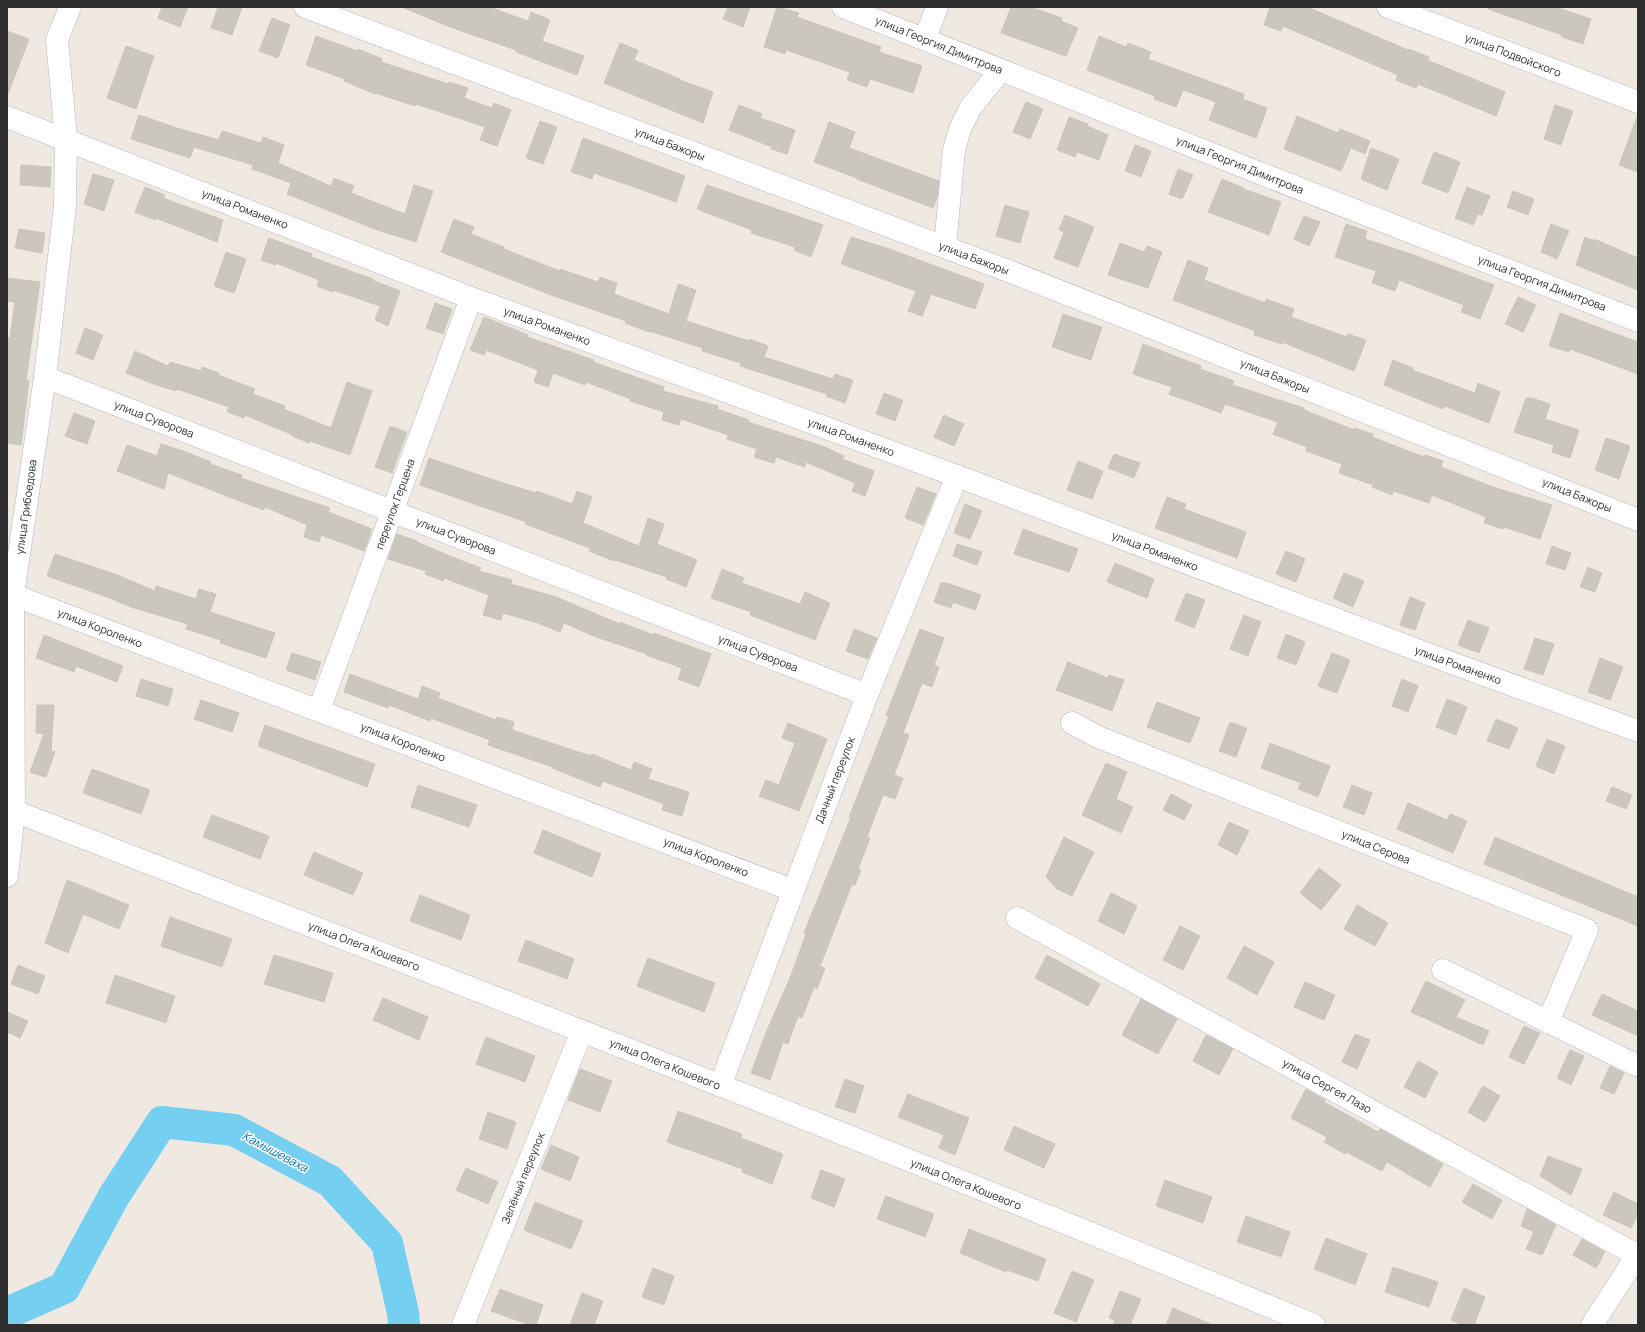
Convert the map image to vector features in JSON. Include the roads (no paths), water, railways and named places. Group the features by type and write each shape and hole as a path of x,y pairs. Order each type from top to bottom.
{"street":[{"name":"улица Грибоедова","path":"7,876 14,811 13,595 45,377 65,206 66,139 57,40 70,7"},
{"name":"улица Бажоры","path":"305,7 945,246 1638,520"},
{"name":"улица Георгия Димитрова","path":"843,7 1638,321"},
{"path":"925,39 937,7"},
{"name":"улица Подвойского","path":"1388,7 1638,102"},
{"path":"945,246 954,150 960,129 971,107 1000,70"},
{"name":"улица Романенко","path":"7,116 471,298 957,476 1449,662 1638,731"},
{"name":"переулок Герцена","path":"319,710 471,298"},
{"name":"улица Суворова","path":"45,377 867,695"},
{"name":"Дачный переулок","path":"720,1086 792,890 867,695 957,476"},
{"name":"улица Короленко","path":"13,595 792,890"},
{"name":"улица Серова","path":"1072,723 1098,737 1587,930 1548,1022"},
{"name":"улица Олега Кошевого","path":"14,811 582,1031 1176,1268 1314,1325"},
{"name":"улица Сергея Лазо","path":"1017,918 1638,1254 1592,1325"},
{"path":"1443,970 1638,1066"},
{"name":"Зелёный переулок","path":"463,1325 582,1031"}],"waterway":[{"name":"Камышеваха","path":"7,1313 64,1288 114,1196 162,1122 234,1130 330,1181 387,1243 403,1313 404,1325"}]}
